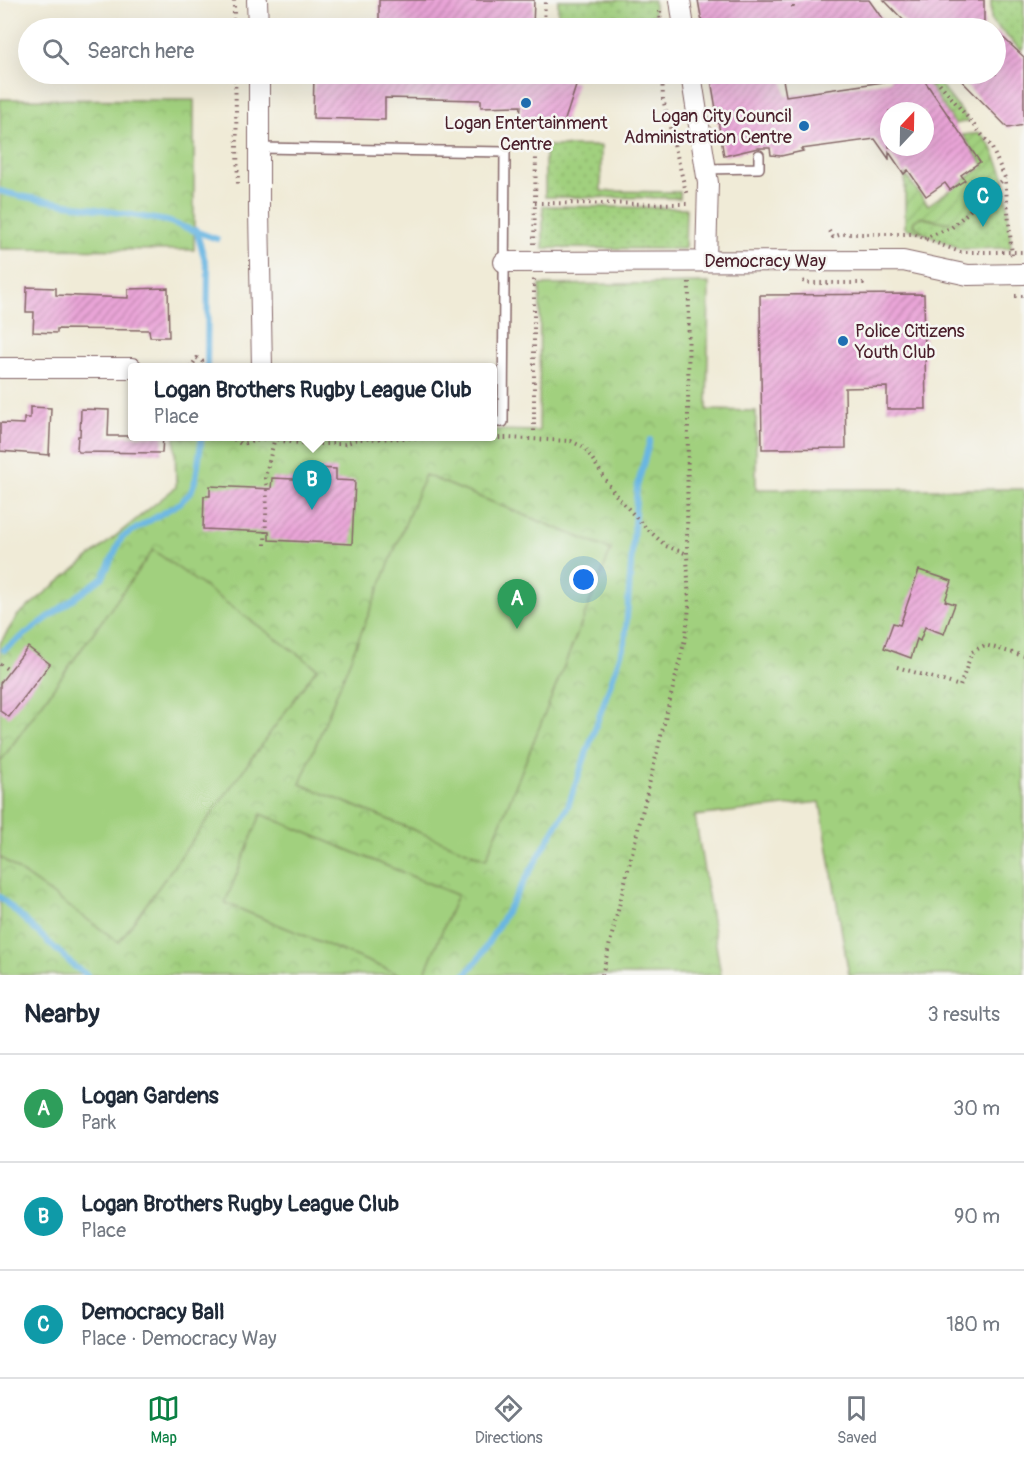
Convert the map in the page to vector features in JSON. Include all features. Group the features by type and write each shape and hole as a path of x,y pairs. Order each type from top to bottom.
{"street":[{"path":"257,0 258,18"},
{"path":"680,0 683,18"},
{"path":"259,84 262,363"},
{"path":"692,84 708,183 698,261"},
{"name":"Democracy Way","path":"504,262 903,261 968,275 1017,274"},
{"path":"0,368 128,368"}],"lane":[{"path":"259,148 505,152 503,422 497,422"},
{"path":"705,169 759,168 759,155"}],"path":[{"path":"234,0 234,18"},
{"path":"544,18 545,0"},
{"path":"793,0 793,8"},
{"path":"662,84 663,99 689,204 689,215"},
{"path":"940,84 991,146 1005,178 1012,252 1017,274 1012,296 1024,296"},
{"path":"534,431 536,156"},
{"path":"923,238 951,228 1005,178"},
{"path":"535,203 689,204"},
{"path":"830,231 833,237 842,234 913,234 960,252 1024,252"},
{"path":"602,975 686,636 689,607 687,554 698,261"},
{"path":"497,438 571,441 585,448 615,494 642,524 666,546 687,554"},
{"path":"236,441 241,444 255,441"},
{"path":"265,545 267,488 264,478 273,441"},
{"path":"282,441 344,444 353,441"},
{"path":"897,667 960,686 972,652 985,645 1024,656"},
{"path":"0,664 7,669"}],"green space":[{"path":"558,0 654,0 654,18 558,18"},
{"path":"991,0 1024,0 1024,47 1021,50 1006,36 1006,18 991,18"},
{"path":"928,84 940,84 969,121 955,124"},
{"path":"0,99 194,100 194,250 0,249"},
{"path":"980,133 991,146 1005,178 961,220 950,223 920,217 914,221 913,225 923,233 905,228 905,174 928,205 984,166 962,135"},
{"path":"545,146 601,146 601,191 680,192 680,198 545,197"},
{"path":"1005,178 1011,248 961,249 923,233 913,225 914,221 920,217 936,221 975,207"},
{"path":"543,206 686,208 685,249 543,248"},
{"path":"709,283 707,410 756,411 756,489 1024,489 1024,975 849,975 820,802 695,816 721,975 0,975 0,643 18,615 176,487 175,441 497,441 497,430 539,431 540,285"},
{"path":"425,475 611,550 486,859 300,784"},
{"path":"153,550 317,668 119,942 0,857 0,762"},
{"path":"261,814 457,895 424,975 401,975 225,903"}],"building":[{"path":"379,0 534,0 533,18 379,18"},
{"path":"698,0 869,0 882,18 701,18"},
{"path":"884,0 984,0 984,18 901,18"},
{"path":"1006,40 1024,57 1024,125 1008,128 965,84 1006,84"},
{"name":"Logan Entertainment Centre","path":"314,84 577,84 562,129 520,116 521,106 481,107 481,100 385,98 385,120 313,118"},
{"name":"Logan City Council Administration Centre","path":"712,84 784,84 786,96 869,84 927,84 980,162 961,175 965,180 950,190 945,183 926,196 908,170 904,174 892,156 934,156 934,102 880,102 880,146 875,139 801,149 803,151 781,156 771,155 770,148 758,148 724,156"},
{"path":"27,287 56,288 56,295 128,298 128,289 168,288 169,337 150,337 149,330 57,329 57,333 33,332 34,312 26,312"},
{"name":"Police Citizens Youth Club","path":"924,294 926,409 887,409 887,387 845,388 846,448 762,449 760,295"},
{"path":"30,407 51,408 49,455 0,451 0,423 24,424 24,418 30,418"},
{"path":"81,409 109,410 108,436 128,436 128,441 163,441 162,453 79,452 77,450 78,436 80,436"},
{"path":"317,468 336,469 336,480 355,481 352,544 269,540 269,532 203,529 204,496 210,496 210,486 271,489 272,478 316,480"},
{"path":"919,570 952,581 945,601 955,604 944,634 925,627 920,641 917,639 911,658 884,648 893,623 900,625"},
{"path":"28,647 50,664 9,717 0,711 0,683"}],"waterway":[{"path":"0,191 167,221 217,239"},
{"path":"196,230 208,271 207,363"},
{"path":"465,975 480,957 568,806 625,642 637,487 650,440"},
{"path":"4,650 103,577 122,537 180,503 191,492 196,478 201,441"},
{"path":"0,897 75,967 87,975"}],"place":[{"name":"Logan Entertainment Centre","path":"526,103"},
{"name":"Logan City Council Administration Centre","path":"804,126"},
{"name":"Democracy Ball","path":"983,227"},
{"name":"Police Citizens Youth Club","path":"843,341"},
{"name":"Logan Brothers Rugby League Club","path":"312,510"},
{"name":"Logan Gardens","path":"517,629"}]}
